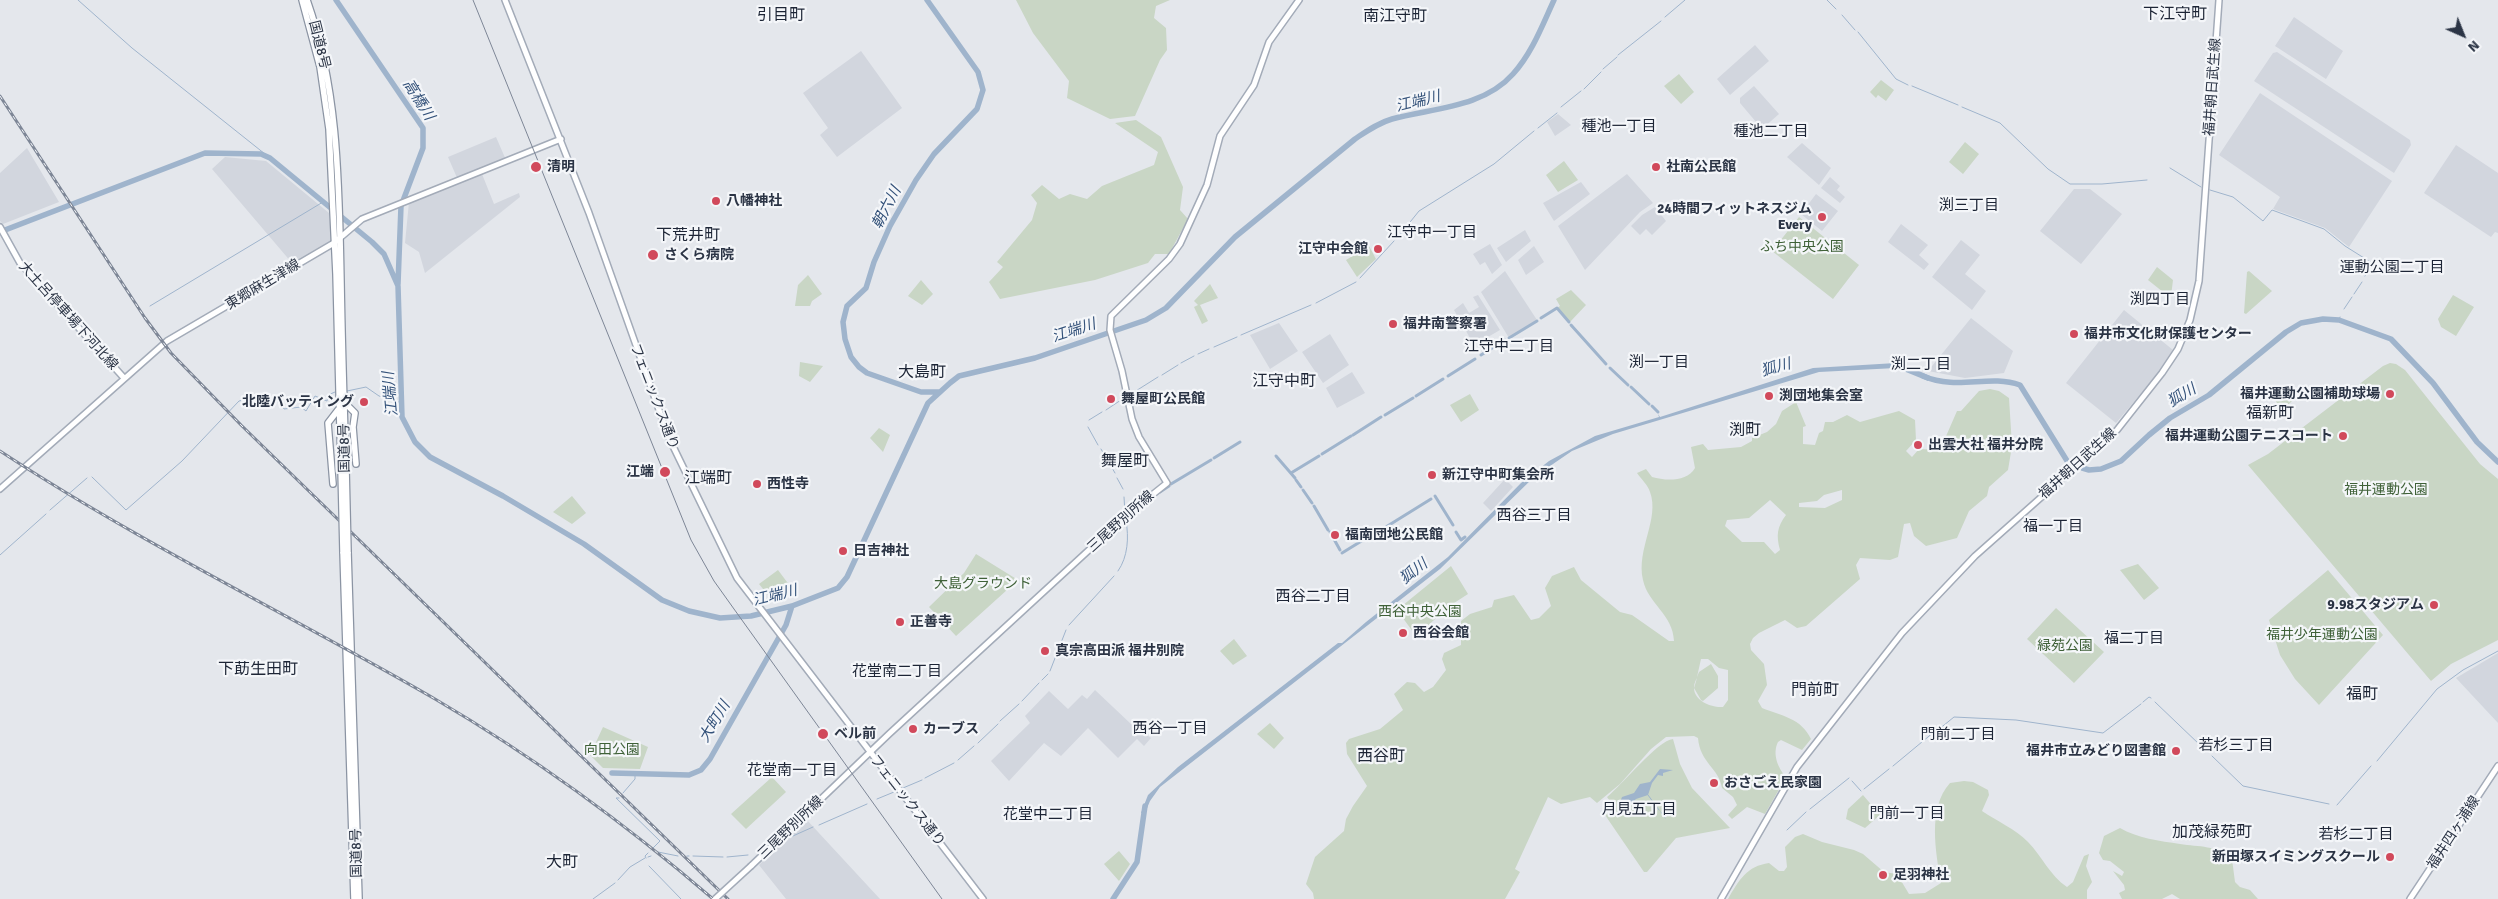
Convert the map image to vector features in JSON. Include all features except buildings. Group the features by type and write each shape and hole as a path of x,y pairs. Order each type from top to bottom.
{"highway":[{"name":"国道8号","path":"302,0 323,86 336,199"},
{"name":"国道8号","path":"307,0 318,32 332,100 336,199 334,243 339,408 343,468 359,899"},
{"name":"国道8号","path":"336,219 340,238 344,401 343,468"},
{"path":"344,401 355,413 353,427 356,464"},
{"path":"333,484 329,425 339,408"},
{"path":"344,419 347,413 352,410"},
{"path":"329,425 335,421 340,432"},
{"name":"国道8号","path":"346,552 354,899"}],"main road":[{"name":"フェニックス通り","path":"505,0 561,139 668,438 737,578 982,899"},
{"name":"三尾野別所線","path":"715,899 1127,515 1167,483 1134,426 1110,320 1117,309 1169,258 1180,244 1207,185 1220,136 1254,85 1269,42 1299,0"},
{"name":"福井朝日武生線","path":"1721,899 1797,767 1894,642 1975,556 2117,430 2162,373 2178,349 2190,320 2199,281 2219,0"},
{"name":"東郷麻生津線","path":"0,489 167,341 334,243 351,230 357,222 561,139"},
{"name":"大土呂停車場下河北線","path":"0,227 20,263 124,378"},
{"name":"福井四ヶ浦線","path":"2410,899 2498,766"}],"shaded area":[{"path":"2294,17 2343,51 2326,79 2275,46"},
{"path":"1755,45 1769,61 1730,95 1717,79"},
{"path":"861,51 902,108 837,157 820,135 828,128 803,93"},
{"path":"2277,52 2410,140 2411,145 2394,173 2254,81 2273,53"},
{"path":"1754,86 1779,114 1762,129 1740,103 1740,98"},
{"path":"2260,93 2392,181 2349,247 2325,228 2273,209 2280,197 2219,155"},
{"path":"1558,114 1571,125 1555,136 1547,122"},
{"path":"496,137 506,160 458,180 448,157"},
{"path":"1802,143 1831,168 1819,185 1787,157"},
{"path":"2456,145 2498,173 2498,233 2495,232 2491,237 2424,193"},
{"path":"27,148 59,202 3,224 0,221 0,173"},
{"path":"225,157 266,161 329,213 332,243 292,263 212,169"},
{"path":"482,174 494,204 519,193 520,197 425,273 419,252 405,243 409,202"},
{"path":"1627,174 1653,203 1640,212 1585,270 1558,226"},
{"path":"1830,177 1840,186 1837,190 1845,197 1840,203 1821,188"},
{"path":"1581,182 1590,194 1554,221 1543,203"},
{"path":"2074,189 2090,189 2122,214 2081,264 2040,231"},
{"path":"1816,194 1838,211 1822,231 1801,214"},
{"path":"1655,207 1666,221 1652,235 1646,229 1640,235 1631,226 1642,215"},
{"path":"1901,224 1928,245 1919,255 1929,264 1924,270 1888,242"},
{"path":"1525,230 1531,241 1506,262 1497,248"},
{"path":"1961,240 1980,255 1965,274 1986,291 1972,310 1932,277"},
{"path":"1490,244 1502,265 1492,274 1485,262 1480,265 1473,254"},
{"path":"1534,246 1544,262 1526,275 1518,260"},
{"path":"1505,271 1537,320 1509,338 1481,292"},
{"path":"1478,295 1500,330 1474,345 1454,310 1463,303 1469,313 1479,307 1473,297"},
{"path":"2124,310 2173,350 2160,371 2116,423 2066,383"},
{"path":"1971,318 2013,351 2004,373 1965,378 1928,371"},
{"path":"1279,323 1298,351 1270,369 1250,335"},
{"path":"1330,334 1349,365 1323,383 1302,352"},
{"path":"1352,372 1365,393 1337,408 1326,388"},
{"path":"1505,479 1513,487 1491,511 1483,503"},
{"path":"2498,653 2498,723 2456,678"},
{"path":"1095,690 1131,724 1151,738 1144,746 1137,739 1118,758 1088,728 1061,756 1044,743 1009,781 991,761 1030,723 1025,716 1049,691 1068,709 1082,695 1087,699"},
{"path":"806,819 880,899 786,899 759,865"}],"green space":[{"path":"1016,0 1170,0 1156,6 1154,18 1166,28 1167,50 1160,60 1135,116 1110,119 1067,98 1069,81 1033,33"},
{"path":"1679,74 1694,92 1681,104 1664,86"},
{"path":"1881,80 1894,90 1886,101 1878,95 1876,98 1870,92"},
{"path":"1136,120 1161,137 1183,187 1180,210 1188,219 1169,254 1155,254 1148,263 1095,280 1000,299 989,282 1003,267 997,262 1032,220 1037,203 1031,195 1042,185 1059,199 1070,194 1087,199 1102,186 1154,165 1158,152 1115,123"},
{"path":"1965,142 1979,154 1963,174 1949,162"},
{"path":"1564,161 1578,180 1558,192 1546,175"},
{"name":"ふち中央公園","path":"1799,217 1859,265 1833,299 1772,251"},
{"path":"1369,246 1376,259 1357,277 1346,260"},
{"path":"2157,267 2173,280 2171,296 2168,296 2148,280"},
{"path":"2249,271 2272,291 2246,314 2244,313 2247,272"},
{"path":"808,275 822,294 812,301 810,306 795,306 798,285"},
{"path":"921,280 933,294 922,305 908,296"},
{"path":"1210,284 1218,298 1200,305 1208,321 1202,324 1194,307 1198,305 1194,301"},
{"path":"1571,290 1586,305 1570,322 1557,308 1560,306 1556,299"},
{"path":"2453,295 2474,307 2456,336 2441,327 2438,319"},
{"path":"800,362 823,366 810,382 799,376"},
{"name":"福井運動公園","path":"2390,363 2396,364 2405,370 2480,464 2498,479 2498,640 2451,664 2431,681 2248,465 2268,454 2383,366"},
{"path":"2292,385 2301,393 2280,412 2275,399"},
{"path":"1990,389 1999,391 2009,398 2012,446 2008,470 1989,487 1987,496 1969,511 1957,538 1926,546 1914,536 1910,523 1904,524 1898,557 1890,560 1860,558 1856,565 1860,579 1806,626 1797,628 1785,620 1753,638 1750,644 1751,650 1764,664 1767,685 1758,701 1762,708 1796,722 1802,726 1811,739 1802,750 1781,740 1778,742 1776,747 1777,761 1786,777 1765,814 1747,807 1732,819 1728,815 1737,805 1733,797 1722,788 1717,775 1702,754 1698,738 1694,736 1666,737 1651,749 1620,784 1597,803 1590,797 1561,804 1548,797 1515,869 1520,872 1505,899 1314,899 1313,893 1306,884 1315,857 1344,831 1346,819 1367,786 1347,754 1346,743 1349,739 1380,729 1403,710 1394,694 1407,682 1415,683 1424,692 1433,687 1446,670 1442,659 1444,653 1461,645 1461,621 1470,614 1492,607 1494,600 1514,595 1531,620 1539,618 1551,606 1545,588 1552,576 1574,567 1581,580 1620,612 1632,615 1669,641 1674,641 1669,623 1650,596 1643,580 1643,557 1652,513 1652,502 1649,489 1637,473 1646,469 1652,477 1663,479 1676,479 1687,476 1695,468 1691,447 1703,444 1708,450 1741,447 1752,441 1752,438 1767,432 1776,424 1782,411 1796,402 1806,426 1803,427 1803,444 1815,445 1819,433 1823,431 1825,422 1833,422 1847,415 1860,422 1899,411 1915,420 1916,440 1906,451 1912,457 1919,449 1940,450 1957,411 1961,411 1979,391","holes":["1842,490 1842,500 1825,508 1799,507 1799,503 1817,501 1824,495","1770,500 1786,515 1778,531 1780,550 1775,554 1764,542 1742,542 1725,526 1727,520 1749,518","1701,659 1708,659 1719,668 1728,670 1728,700 1723,707 1705,703 1700,700 1696,695 1694,688 1703,701 1718,688 1718,676 1711,664 1699,672 1697,677"]},
{"path":"1470,394 1479,410 1461,422 1450,405"},
{"path":"879,428 890,435 883,452 870,438"},
{"path":"572,496 586,513 572,524 553,512"},
{"name":"大島グラウンド","path":"976,554 1018,580 956,636 929,607 964,573"},
{"path":"2138,564 2159,588 2144,600 2120,570"},
{"name":"西谷中央公園","path":"1451,566 1468,594 1451,605 1416,636 1397,610"},
{"path":"778,570 790,586 772,600 759,584"},
{"name":"福井少年運動公園","path":"2328,570 2383,635 2319,705 2295,679 2280,655 2269,620"},
{"name":"緑苑公園","path":"2056,608 2104,652 2074,683 2027,639"},
{"path":"1234,639 1247,656 1233,665 1220,651"},
{"path":"1270,723 1284,738 1274,749 1257,734"},
{"name":"向田公園","path":"603,727 648,747 640,769 603,768 590,755"},
{"path":"1673,739 1680,764 1692,788 1730,828 1676,838 1647,872 1644,872 1605,815 1614,807 1607,797 1658,747 1666,741"},
{"path":"772,777 786,792 746,829 731,814"},
{"path":"1973,782 1988,790 1989,795 1982,811 2023,837 2051,872 2067,887 2073,882 2084,856 2089,854 2086,866 2092,882 2087,890 2087,899 1728,899 1744,875 1755,867 1769,863 1779,871 1784,871 1787,867 1785,847 1795,837 1803,834 1822,842 1863,854 1884,872 1897,874 1909,894 1925,893 1941,883 1935,831 1938,805 1950,783"},
{"path":"1863,795 1880,815 1865,828 1846,819 1848,809"},
{"path":"2120,828 2149,839 2208,847 2226,854 2232,859 2235,882 2240,887 2250,890 2258,899 2180,899 2172,894 2162,899 2122,899 2119,893 2125,890 2124,885 2113,871 2122,876 2124,872 2110,861 2103,860 2099,853 2104,836"},
{"path":"1119,851 1130,864 1119,881 1104,864"}],"water":[{"path":"1896,363 1930,376 1928,381 1896,368 1819,372 1613,434 1572,451 1534,477 1440,569 1160,787 1150,801 1145,813 1141,813 1148,795 1178,767 1338,643 1342,643 1448,557 1521,483 1549,461 1595,436 1659,417 1658,414 1660,417 1813,368"},
{"path":"1660,769 1673,770 1663,773 1663,776 1658,775 1652,783 1648,795 1636,799 1624,810 1617,810 1622,797 1634,793 1640,784 1650,782"}],"waterway":[{"path":"78,0 132,48 270,158"},
{"name":"高橋川","path":"336,0 423,128 423,148 401,206 398,284"},
{"name":"朝六川","path":"927,0 978,72 983,90 977,109 934,154 916,180 890,226 874,262 866,288 847,306 843,322 845,339 851,357 867,373 921,392 940,392"},
{"name":"江端川","path":"0,232 205,153 261,154 270,158 384,254 398,286 402,417 415,442 430,457 503,496 584,544 662,600 689,611 720,618 751,616 792,606 838,588 847,577 928,403 959,376 1035,358 1146,320 1166,308 1235,237 1364,133 1392,119 1472,100 1487,94 1501,85 1513,74 1526,57 1554,0"},
{"path":"1665,17 1685,0"},
{"path":"1827,0 1836,9"},
{"path":"1842,15 1855,30"},
{"path":"1618,55 1661,21"},
{"path":"1858,32 1896,79 1908,85"},
{"path":"1603,69 1617,57"},
{"path":"1584,89 1601,72"},
{"path":"1912,86 1958,105"},
{"path":"1561,107 1581,91"},
{"path":"1962,107 2000,123 2048,169 2070,184 2102,184 2147,180"},
{"path":"1538,128 1557,113"},
{"path":"1398,237 1419,211 1494,164 1534,131"},
{"path":"2170,168 2201,187"},
{"path":"2210,190 2233,197 2263,221 2272,210 2324,229 2345,246 2372,263 2365,276"},
{"path":"150,306 323,202"},
{"path":"1360,278 1394,241"},
{"path":"1316,303 1356,282"},
{"path":"2354,294 2362,282"},
{"path":"2344,309 2352,297"},
{"path":"1241,335 1311,305"},
{"path":"1541,318 1557,308 1569,322"},
{"name":"狐川","path":"1923,376 1948,382 1996,381 2020,385 2069,464 2089,470 2101,469 2121,461 2170,418 2209,395 2286,332 2301,323 2323,319 2339,320 2391,339 2433,383 2477,442 2498,462"},
{"path":"1509,338 1537,321"},
{"path":"1571,325 1606,364"},
{"path":"1214,347 1237,337"},
{"path":"1481,355 1505,340"},
{"path":"1198,354 1209,349"},
{"path":"1181,363 1194,356"},
{"path":"1448,376 1475,359"},
{"path":"1162,375 1178,365"},
{"path":"1610,368 1628,385"},
{"path":"1131,394 1158,377"},
{"path":"1416,396 1443,379"},
{"path":"347,391 366,387 379,396 402,403"},
{"path":"1631,387 1649,404"},
{"path":"92,477 126,510 182,461 239,401 243,400 254,409 258,406 281,401 284,409 301,407 306,411 315,396 327,401 328,395 335,392"},
{"path":"1106,410 1124,398"},
{"path":"1385,415 1413,398"},
{"path":"1652,406 1658,412"},
{"path":"1089,420 1102,412"},
{"path":"1353,435 1381,417"},
{"path":"1088,427 1098,445"},
{"path":"1322,454 1351,436"},
{"path":"1214,458 1240,442"},
{"path":"1101,449 1115,473"},
{"path":"1276,456 1295,478"},
{"path":"1291,473 1319,456"},
{"path":"1171,484 1211,460"},
{"path":"50,510 87,478"},
{"path":"1117,478 1123,489"},
{"path":"1296,480 1301,487"},
{"path":"1160,492 1169,486"},
{"path":"1303,490 1312,503"},
{"path":"1435,496 1453,525"},
{"path":"1124,497 1125,513"},
{"path":"1373,535 1431,499"},
{"path":"1138,510 1149,500"},
{"path":"1314,506 1328,530"},
{"path":"1130,517 1136,512"},
{"path":"0,555 46,514"},
{"path":"1118,571 1124,560 1127,547 1126,521"},
{"path":"1330,532 1340,550"},
{"path":"1456,532 1461,540 1465,537"},
{"path":"1342,553 1368,537"},
{"path":"1069,625 1114,576"},
{"name":"大町川","path":"612,773 689,775 701,770 710,759 786,625 792,606"},
{"path":"1050,671 1066,630"},
{"path":"2377,761 2437,689 2463,670 2498,651"},
{"path":"1042,680 1048,674"},
{"path":"1022,701 1039,683"},
{"path":"2143,702 2149,697 2151,698"},
{"path":"2155,702 2200,745"},
{"path":"1000,721 1019,704"},
{"path":"1938,730 1954,717 2016,720 2103,733 2141,704"},
{"path":"978,743 998,724"},
{"path":"1893,766 1934,732"},
{"path":"958,760 974,746"},
{"path":"2212,756 2243,786 2329,804"},
{"path":"925,778 954,763"},
{"path":"2337,805 2371,766"},
{"path":"1864,789 1889,769"},
{"path":"623,793 635,779 635,773"},
{"path":"1810,809 1849,778"},
{"path":"903,788 922,780"},
{"path":"1852,781 1861,791"},
{"path":"877,799 894,792"},
{"path":"1648,795 1659,810"},
{"path":"619,798 616,798 660,841 651,850"},
{"path":"819,825 867,804"},
{"name":"狐川","path":"1113,899 1137,862 1145,806"},
{"path":"1661,812 1665,818"},
{"path":"1787,830 1806,812"},
{"path":"784,840 813,827"},
{"path":"658,852 678,856"},
{"path":"646,858 645,856 648,853"},
{"path":"727,857 748,855"},
{"path":"693,856 723,857"},
{"path":"618,880 630,867 645,858"},
{"path":"649,866 681,899"},
{"path":"593,899 615,883"}],"tram line":[{"path":"473,0 691,540 714,581 942,899"}],"railway":[{"path":"0,96 145,318 171,353 241,425 728,899"},
{"path":"0,451 53,485 161,548 380,668 472,721 544,768 613,818 713,899"}],"place":[{"name":"清明","path":"536,167"},
{"name":"社南公民館","path":"1656,167"},
{"name":"八幡神社","path":"716,201"},
{"name":"24時間フィットネスジム Every","path":"1822,217"},
{"name":"江守中会館","path":"1378,249"},
{"name":"さくら病院","path":"653,255"},
{"name":"福井南警察署","path":"1393,324"},
{"name":"福井市文化財保護センター","path":"2074,334"},
{"name":"福井運動公園補助球場","path":"2390,394"},
{"name":"渕団地集会室","path":"1769,396"},
{"name":"舞屋町公民館","path":"1111,399"},
{"name":"北陸バッティング","path":"364,402"},
{"name":"福井運動公園テニスコート","path":"2343,436"},
{"name":"出雲大社 福井分院","path":"1918,445"},
{"name":"江端","path":"665,472"},
{"name":"新江守中町集会所","path":"1432,475"},
{"name":"西性寺","path":"757,484"},
{"name":"福南団地公民館","path":"1335,535"},
{"name":"日吉神社","path":"843,551"},
{"name":"9.98スタジアム","path":"2434,605"},
{"name":"正善寺","path":"900,622"},
{"name":"西谷会館","path":"1403,633"},
{"name":"真宗高田派 福井別院","path":"1045,651"},
{"name":"カーブス","path":"913,729"},
{"name":"ベル前","path":"823,734"},
{"name":"福井市立みどり図書館","path":"2176,751"},
{"name":"おさごえ民家園","path":"1714,783"},
{"name":"新田塚スイミングスクール","path":"2390,857"},
{"name":"足羽神社","path":"1883,875"}],"district":[{"name":"下江守町","path":"2175,15"},
{"name":"引目町","path":"781,16"},
{"name":"南江守町","path":"1395,17"},
{"name":"種池一丁目","path":"1619,127"},
{"name":"種池二丁目","path":"1771,132"},
{"name":"渕三丁目","path":"1969,206"},
{"name":"江守中一丁目","path":"1432,233"},
{"name":"下荒井町","path":"688,236"},
{"name":"運動公園二丁目","path":"2392,268"},
{"name":"渕四丁目","path":"2160,300"},
{"name":"江守中二丁目","path":"1509,347"},
{"name":"渕一丁目","path":"1659,363"},
{"name":"渕二丁目","path":"1921,365"},
{"name":"大島町","path":"922,373"},
{"name":"江守中町","path":"1284,382"},
{"name":"福新町","path":"2270,414"},
{"name":"渕町","path":"1745,431"},
{"name":"舞屋町","path":"1125,462"},
{"name":"江端町","path":"708,479"},
{"name":"西谷三丁目","path":"1534,516"},
{"name":"福一丁目","path":"2053,527"},
{"name":"西谷二丁目","path":"1313,597"},
{"name":"福二丁目","path":"2134,639"},
{"name":"下莇生田町","path":"258,670"},
{"name":"花堂南二丁目","path":"897,672"},
{"name":"門前町","path":"1815,691"},
{"name":"福町","path":"2362,695"},
{"name":"西谷一丁目","path":"1170,729"},
{"name":"門前二丁目","path":"1958,735"},
{"name":"若杉三丁目","path":"2236,746"},
{"name":"西谷町","path":"1381,757"},
{"name":"花堂南一丁目","path":"792,771"},
{"name":"月見五丁目","path":"1639,810"},
{"name":"門前一丁目","path":"1907,814"},
{"name":"花堂中二丁目","path":"1048,815"},
{"name":"加茂緑苑町","path":"2212,833"},
{"name":"若杉二丁目","path":"2356,835"},
{"name":"大町","path":"562,863"}]}
